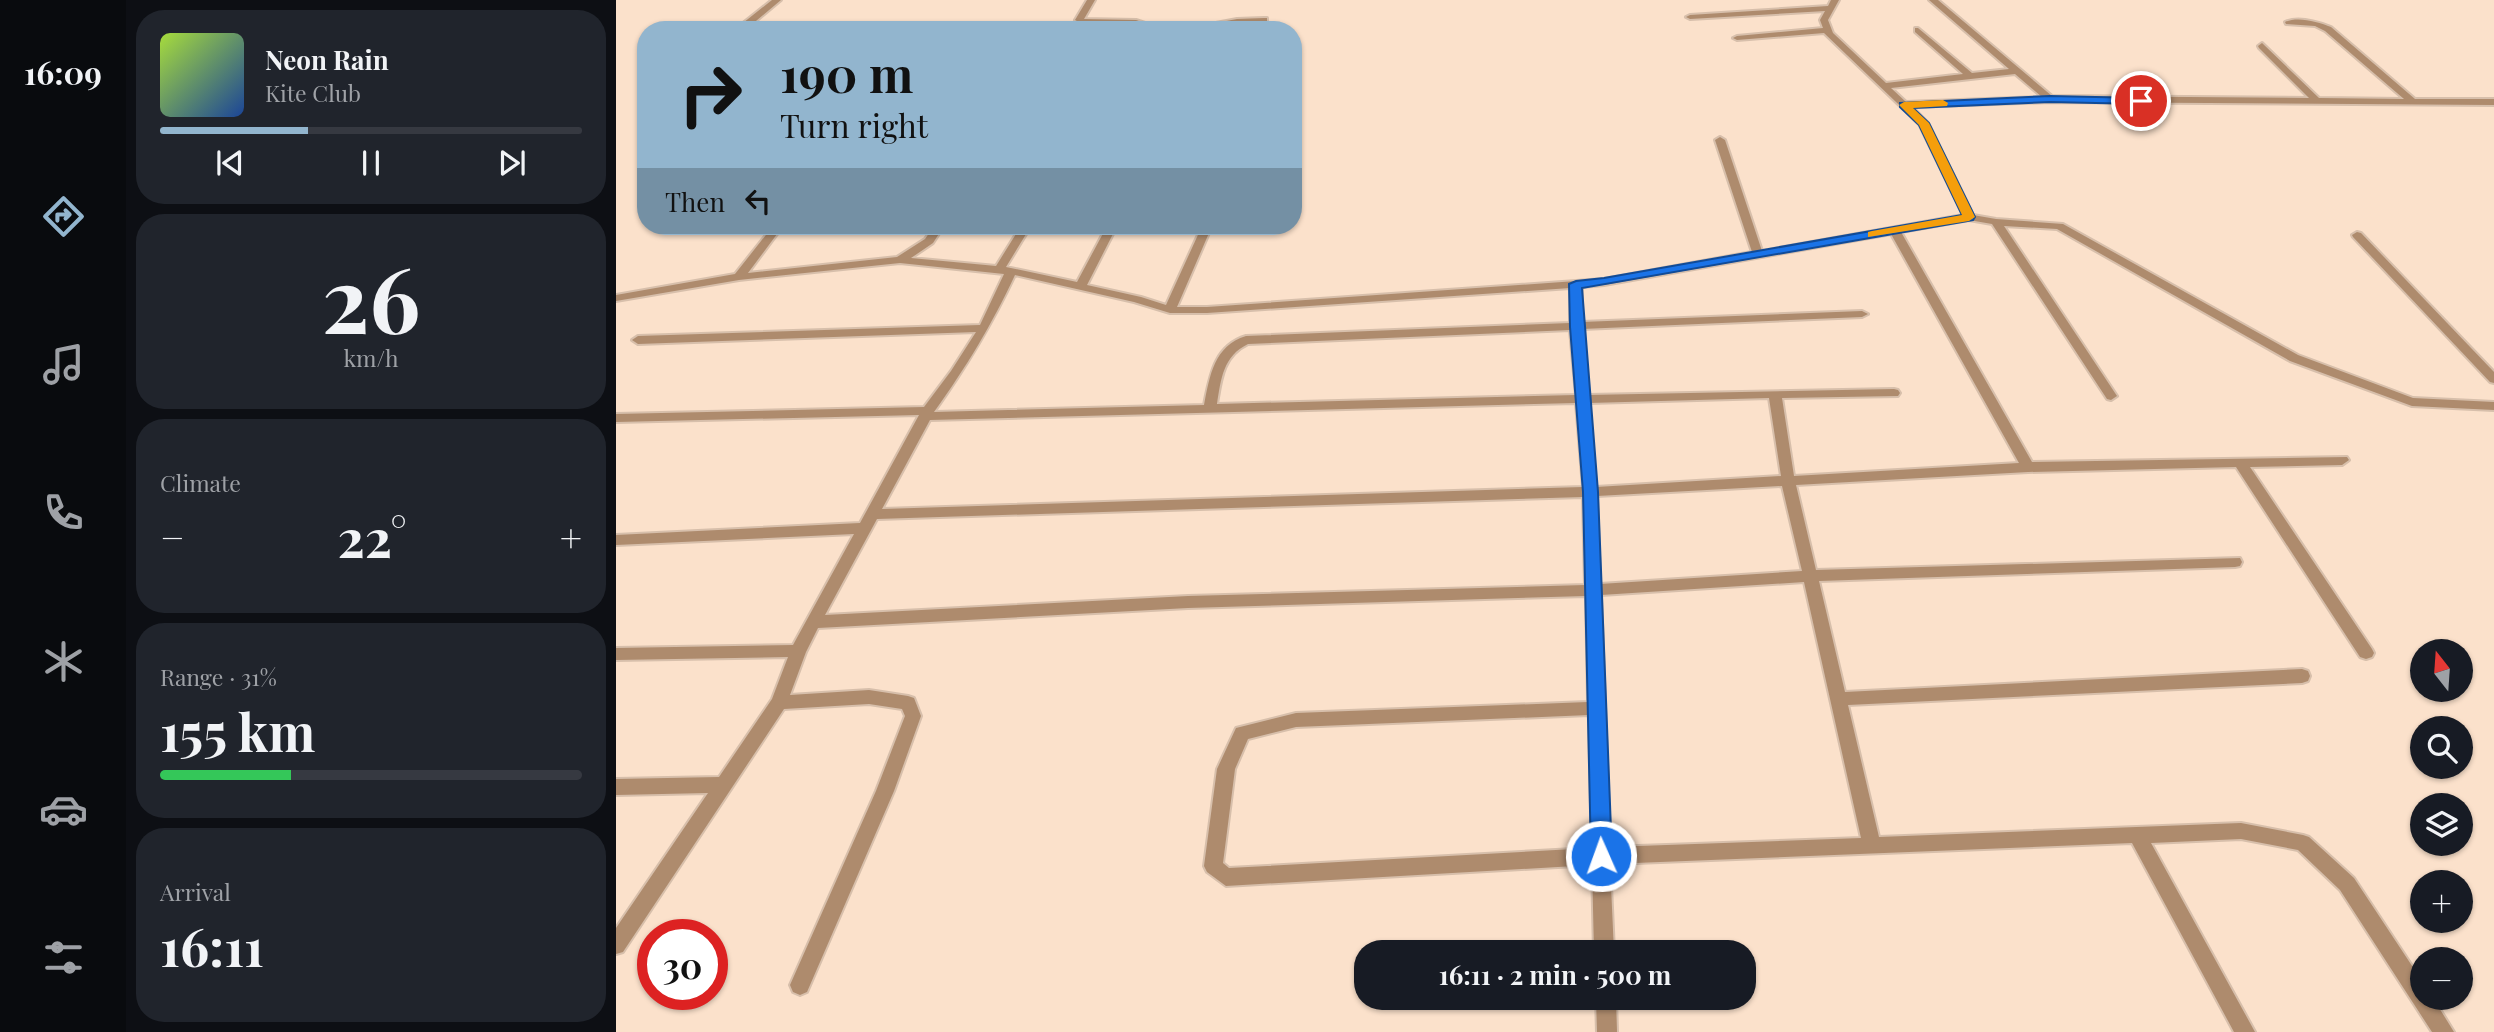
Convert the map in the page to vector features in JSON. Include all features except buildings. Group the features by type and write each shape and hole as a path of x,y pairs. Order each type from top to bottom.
{"street":[{"path":"750,21 777,0"},
{"path":"1084,21 1079,19 1091,0"},
{"path":"1933,0 2050,99"},
{"path":"1690,16 1833,4"},
{"path":"1833,4 1824,20 1828,30 1923,123 1969,217"},
{"path":"1237,21 1264,20"},
{"path":"2289,22 2316,24 2328,29 2412,100"},
{"path":"1737,38 1828,30"},
{"path":"1918,30 1970,76"},
{"path":"2262,46 2318,102"},
{"path":"1884,86 2015,71"},
{"path":"1904,105 2050,99 2494,102"},
{"path":"1720,140 1758,255"},
{"path":"616,298 739,277 900,260 1005,271 1137,299 1170,310 1207,310 1604,282 1969,217 1996,222 2059,226 2294,358 2412,402 2494,406"},
{"path":"1996,222 2111,396"},
{"path":"1894,230 2028,467"},
{"path":"739,277 771,235"},
{"path":"900,260 933,235"},
{"path":"616,945 779,702 798,651 927,414 984,328 1022,235"},
{"path":"1081,286 1107,235"},
{"path":"1170,310 1203,235"},
{"path":"2357,235 2494,379"},
{"path":"1576,284 1576,327 1590,492 1604,940"},
{"path":"1209,408 1221,358 1231,346 1246,340 1862,314"},
{"path":"638,341 984,328"},
{"path":"616,418 1894,393"},
{"path":"1775,394 1788,480 1872,847"},
{"path":"616,540 869,521 1590,492 2028,467 2342,460"},
{"path":"2240,463 2367,653"},
{"path":"815,622 1188,602 1593,590 1811,576 2235,562"},
{"path":"616,654 798,651"},
{"path":"1838,699 2302,676"},
{"path":"779,702 869,697 908,703 912,716 885,791 800,985"},
{"path":"1597,708 1296,720 1242,733 1226,769 1213,866 1226,877 1601,856 2241,831 2303,843 2347,884 2444,1032"},
{"path":"616,787 724,785"},
{"path":"2137,835 2245,1032"},
{"path":"1606,1010 1607,1032"}],"slow traffic":[{"path":"1872,234 1969,217 1923,123 1904,105 1943,103"}],"route":[{"path":"1601,856 1590,492 1576,327 1576,284 1604,282 1969,217 1923,123 1904,105 2050,99 2141,101"}]}
